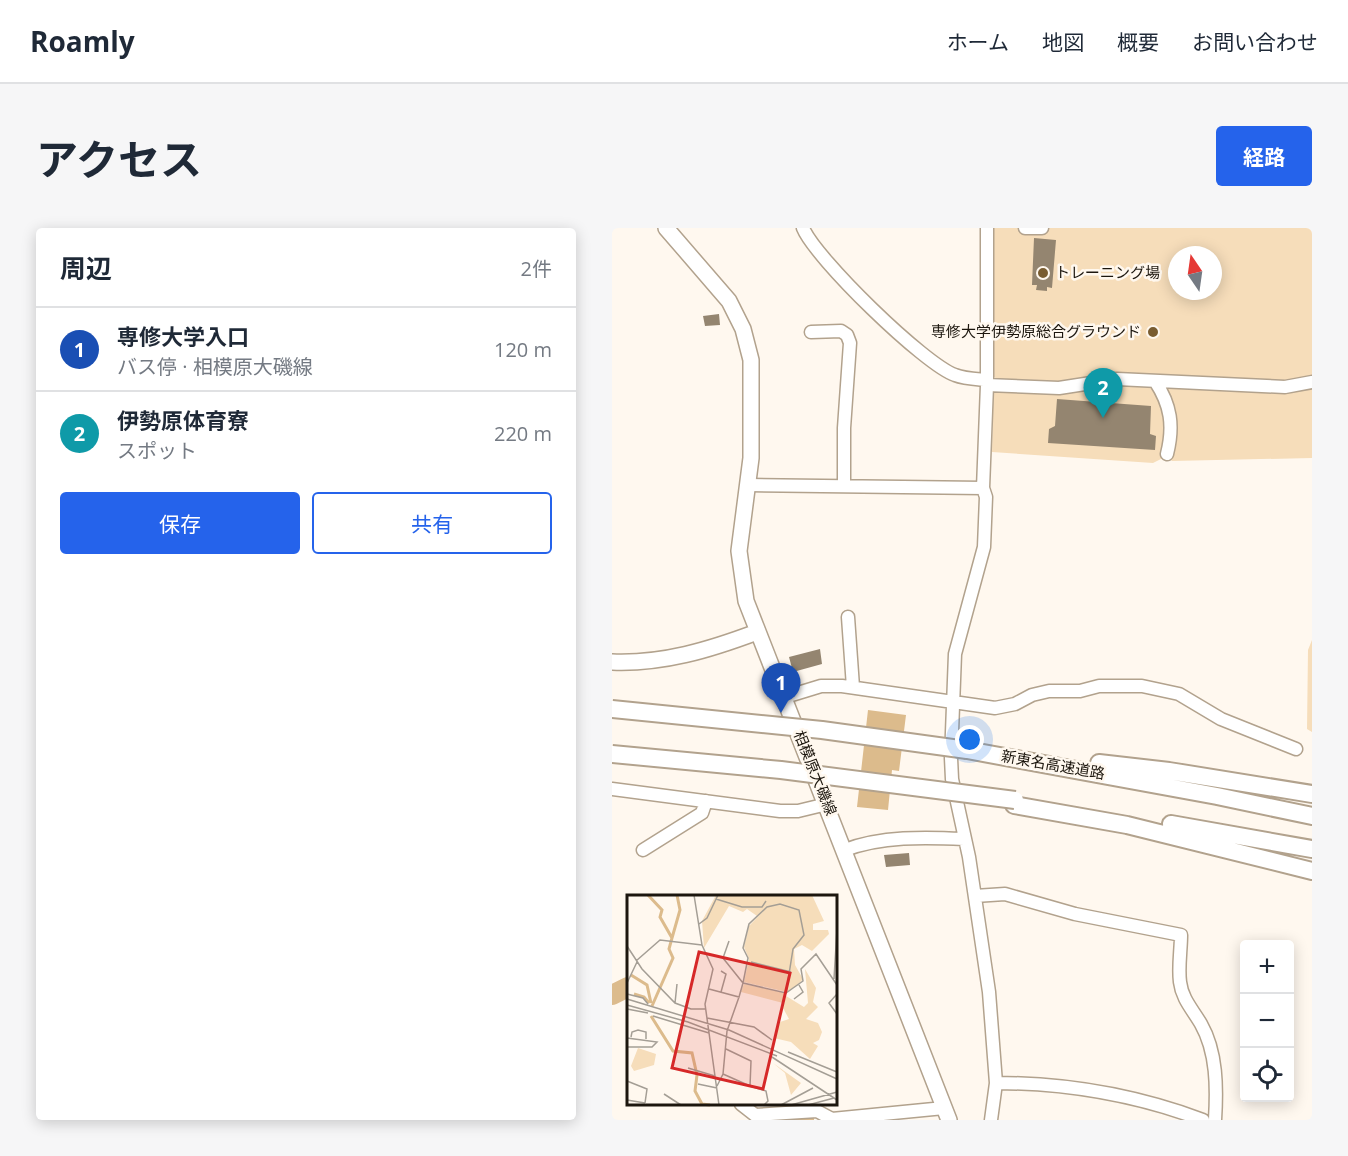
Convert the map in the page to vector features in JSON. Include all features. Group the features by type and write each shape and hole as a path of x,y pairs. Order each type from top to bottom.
{"highway":[{"path":"612,709 822,730 1021,757 1169,771 1312,794"},
{"path":"612,754 781,770 932,788 1312,849"},
{"name":"新東名高速道路","path":"1021,757 1312,816"},
{"path":"1014,802 1127,825 1312,871"}],"main road":[{"name":"相模原大磯線","path":"666,228 724,294 742,329 751,360 753,384 748,485 740,551 746,601 845,849 946,1114"},
{"path":"612,662 653,662 686,656 757,632"}],"street":[{"path":"803,228 816,250 840,278 915,347 954,375 987,383 1059,388 1116,379 1285,387 1312,382"},
{"path":"987,228 987,383 982,488 986,497 984,547 955,654 952,779 975,896 989,992 996,1083 991,1120"},
{"path":"1025,228 1042,228"},
{"path":"811,332 842,331 847,335 850,343 844,428 844,485"},
{"path":"1155,381 1167,403 1171,423 1167,454"},
{"path":"748,485 982,488"},
{"path":"851,622 853,687"},
{"path":"785,697 821,686 853,687 953,702 1005,707 1032,695 1049,691 1080,691 1099,686 1142,686 1179,694 1221,719 1296,749"},
{"path":"612,789 780,811 798,811 827,804"},
{"path":"643,850 702,813 706,801"},
{"path":"845,849 869,843 930,837 964,839"},
{"path":"975,896 1005,894 1075,914 1181,935 1180,982 1187,1004 1201,1024 1209,1042 1217,1088 1215,1120"},
{"path":"996,1083 1043,1083 1093,1090 1164,1105 1203,1120"},
{"path":"742,1105 755,1114 818,1111 832,1119 946,1114"}],"shaded area":[{"name":"専修大学伊勢原総合グラウンド","path":"993,228 1312,228 1312,376 1283,381 1115,374 1059,382 998,380 993,376"},
{"path":"1115,386 1312,387 1312,458 1172,461 1167,456 1153,463 992,452 993,394 997,391 1062,393"},
{"path":"1312,640 1312,732 1307,729 1308,650"},
{"path":"868,710 906,715 899,771 892,770 888,810 857,807"}],"building":[{"name":"トレーニング場","path":"1034,238 1056,240 1052,288 1047,287 1047,291 1036,290 1037,285 1032,285"},
{"path":"719,314 720,325 705,326 703,316"},
{"path":"1057,399 1151,406 1150,434 1156,436 1155,450 1048,443 1049,429 1055,426"},
{"path":"820,649 822,664 793,672 789,657"},
{"path":"909,853 910,865 886,867 884,855"}],"waterway":[{"path":"612,995 627,988"},
{"path":"796,1105 804,1120"}],"place":[{"name":"トレーニング場","path":"1043,273"},
{"name":"専修大学伊勢原総合グラウンド","path":"1153,332"},
{"name":"伊勢原体育寮","path":"1103,418"},
{"name":"専修大学入口","path":"781,713"}]}
